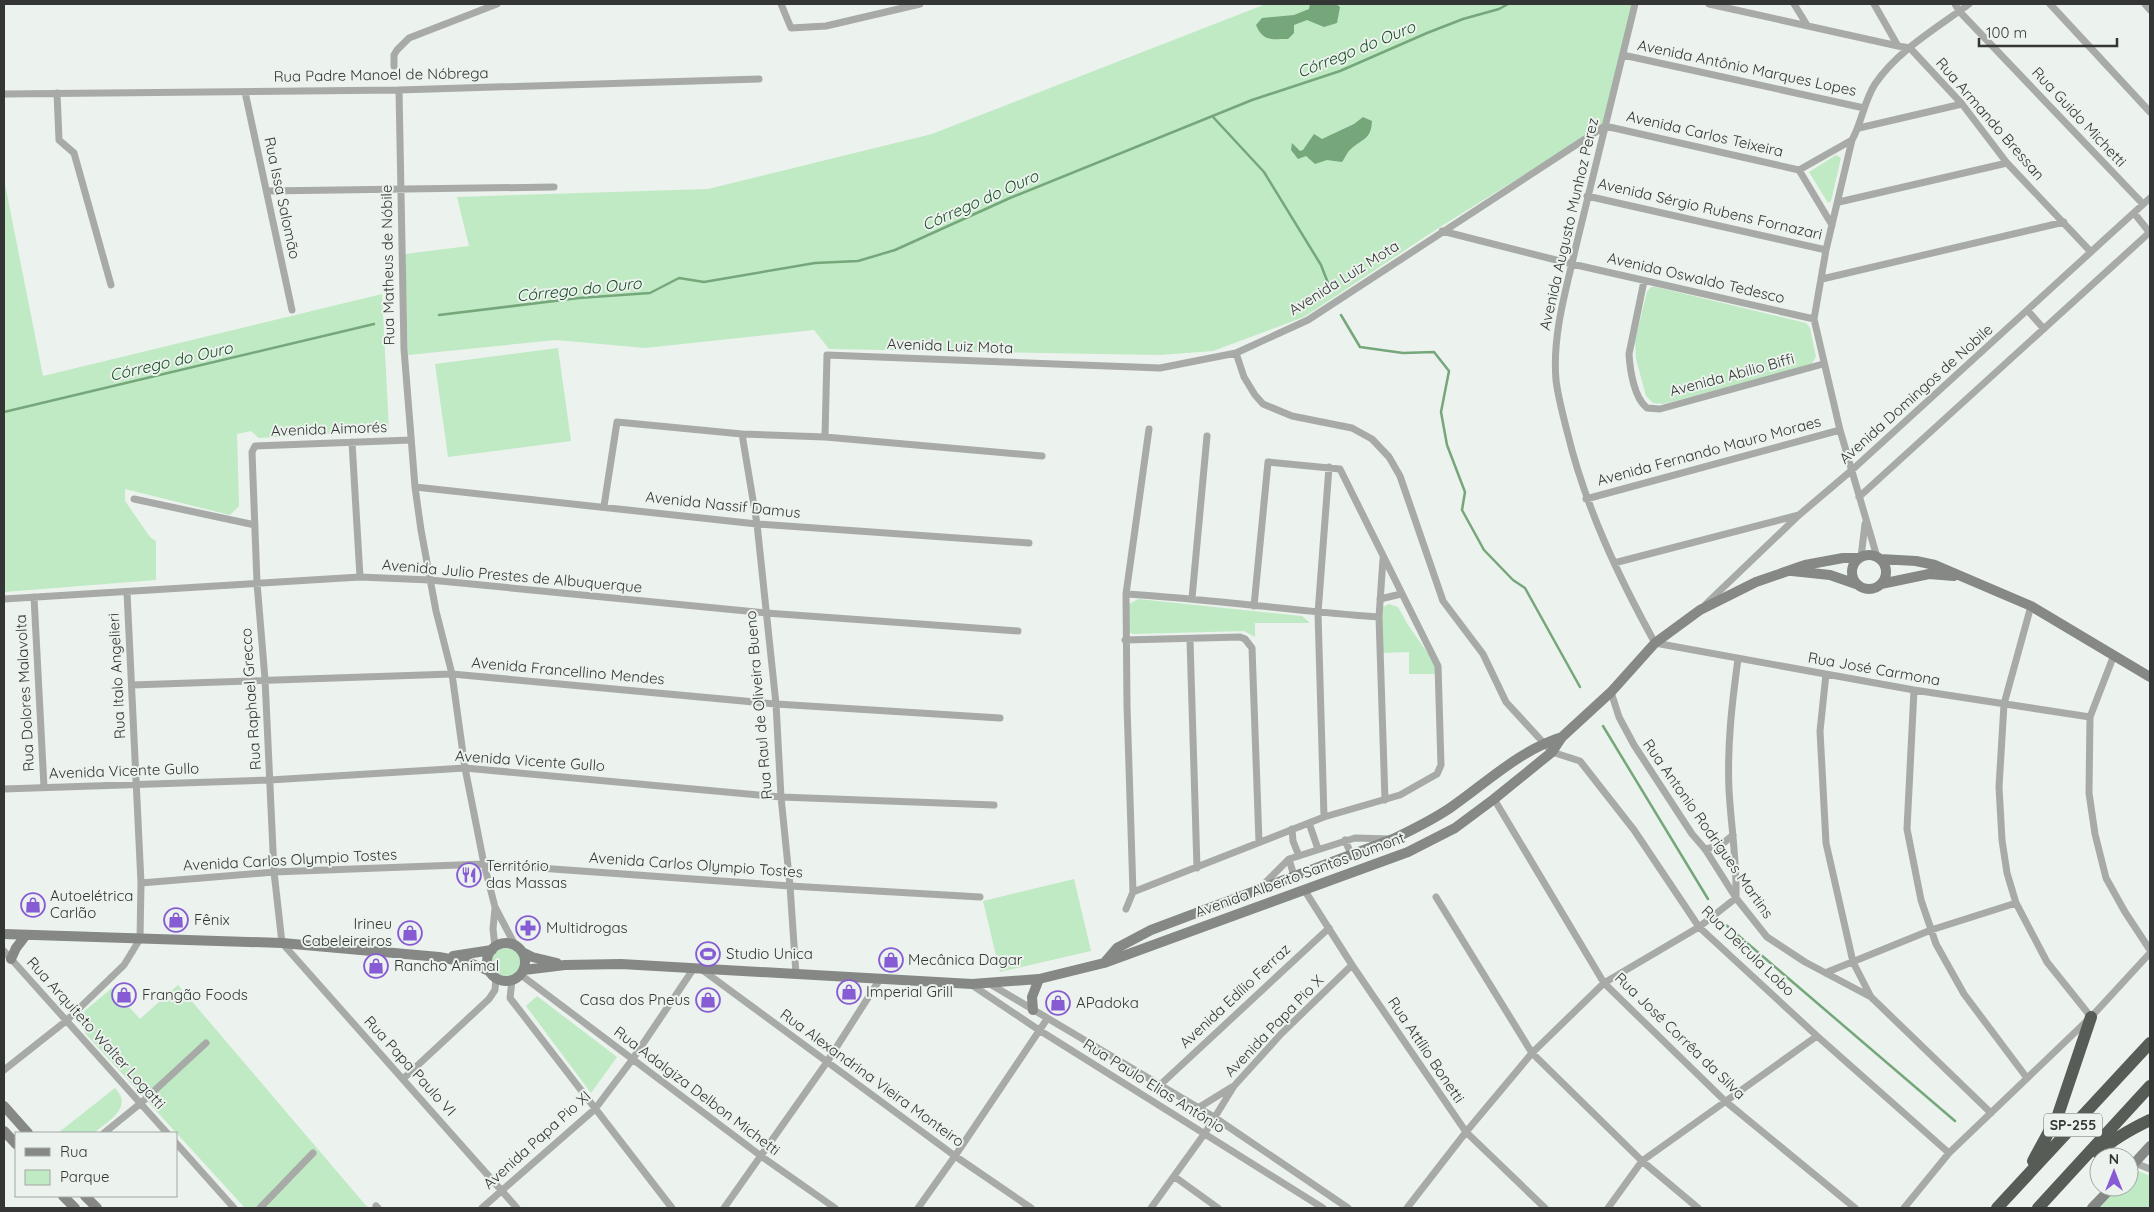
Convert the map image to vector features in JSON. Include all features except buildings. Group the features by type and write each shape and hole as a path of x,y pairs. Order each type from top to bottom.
{"highway":[{"path":"2025,1176 2058,1115 2091,1017"},
{"name":"SP-255","path":"1997,1208 2150,1043"},
{"name":"SP-255","path":"2039,1208 2150,1086"},
{"path":"2039,1208 2107,1145 2150,1120"}],"street":[{"path":"394,66 394,55 409,38 497,4"},
{"path":"781,4 791,28 826,26 892,6 920,4"},
{"name":"Avenida Augusto Munhoz Perez","path":"1635,4 1587,196 1562,307 1556,347 1556,380 1571,448 1586,499 1632,602 1655,643"},
{"path":"1709,4 1910,48"},
{"path":"1794,4 1807,25"},
{"path":"1874,4 1898,46"},
{"path":"1969,4 1957,7 1893,63 1875,84 1864,108 1859,128 1852,140 1839,202 1826,250 1814,319 1823,364 1865,521 1879,558 1886,569 1886,574 1877,588 1866,589 1856,584 1852,573 1855,562 1869,555 1879,558 1916,561 1936,565 2031,606 2150,677"},
{"path":"2050,4 2150,112"},
{"path":"2145,4 2150,10"},
{"name":"Rua Guido Michetti","path":"1957,7 2143,204"},
{"name":"Rua Armando Bressan","path":"1910,48 1962,104 2007,163 2091,252"},
{"name":"Avenida Antônio Marques Lopes","path":"1623,55 1864,108"},
{"name":"Rua Padre Manoel de Nóbrega","path":"4,94 399,90 759,79"},
{"name":"Rua Matheus de Nóbile","path":"399,90 404,349 415,487 436,611 452,674 465,768 484,864 495,907"},
{"name":"Rua Issa Salomão","path":"244,92 292,310"},
{"path":"57,93 59,140 74,153 111,285"},
{"path":"1859,128 1962,104"},
{"name":"Avenida Carlos Teixeira","path":"1605,126 1799,170 1852,140"},
{"name":"Avenida Luiz Mota","path":"825,437 827,355 1160,368 1236,353 1308,320 1605,126"},
{"path":"1839,202 2007,163"},
{"name":"Avenida Carlos Teixeira","path":"1799,170 1832,225"},
{"path":"267,191 554,187"},
{"name":"Avenida Sérgio Rubens Fornazari","path":"1587,196 1826,250"},
{"name":"Avenida Domingos de Nobile","path":"1700,610 1799,515 1852,470 2150,198"},
{"path":"1859,498 2150,232 2134,213"},
{"path":"1822,279 2064,222"},
{"name":"Avenida Oswaldo Tedesco","path":"1442,231 1572,264 1814,319"},
{"name":"Avenida Abilio Biffi","path":"1644,281 1629,354 1640,399 1648,408 1657,410 1823,364"},
{"path":"2028,311 2044,329"},
{"path":"1236,353 1244,378 1263,404 1292,416 1352,428 1372,439 1389,457 1400,476 1443,601 1483,654 1506,702 1552,752"},
{"path":"604,506 616,422 742,434 825,437 1042,456"},
{"path":"1126,909 1133,892 1126,594 1149,429"},
{"name":"Avenida Fernando Mauro Moraes","path":"1586,499 1840,430"},
{"name":"Rua Raul de Oliveira Bueno","path":"742,434 757,524 776,704 780,797 790,886 796,974"},
{"path":"1192,598 1207,436"},
{"name":"Avenida Aimorés","path":"252,452 255,446 411,440"},
{"path":"352,442 360,577"},
{"name":"Rua Raphael Grecco","path":"252,452 256,583 264,680 274,872 282,943"},
{"path":"1133,892 1324,817 1400,796 1437,774 1441,765 1438,666 1383,559 1340,469 1268,462 1254,606"},
{"path":"1324,817 1318,613 1329,467"},
{"name":"Avenida Nassif Damus","path":"415,487 757,524 1030,543"},
{"path":"134,500 255,525"},
{"path":"1614,562 1799,515"},
{"path":"1860,558 1865,521"},
{"name":"Avenida Alberto Santos Dumont","path":"519,975 565,965 621,964 990,984 1039,979 1104,963 1358,872 1408,852 1454,828 1494,800 1552,752 1562,737 1611,692 1655,643 1700,610 1756,582 1789,571 1823,561 1860,558"},
{"path":"1383,559 1379,618 1385,800"},
{"name":"Avenida Alberto Santos Dumont","path":"1789,571 1830,576 1856,584"},
{"path":"1881,584 1929,574 1963,576"},
{"name":"Avenida Julio Prestes de Albuquerque","path":"4,599 360,577 430,580 766,613 1018,631"},
{"name":"Rua Italo Angelieri","path":"127,592 141,883 140,940"},
{"path":"1126,594 1192,598 1318,613 1379,618"},
{"path":"1380,600 1402,594"},
{"name":"Rua Dolores Malavolta","path":"34,597 44,787"},
{"path":"2031,606 2004,704 1999,787 2002,840 2007,873 2016,903 2047,962 2091,1017"},
{"path":"1126,640 1190,640 1240,637 1246,639 1252,648 1260,842"},
{"path":"1190,640 1197,868"},
{"name":"Rua José Carmona","path":"1655,643 1914,690 2090,717"},
{"path":"1904,1208 1949,1153 2091,1017 2150,952 2106,878 2097,843 2089,793 2090,717 2114,655"},
{"path":"1407,1208 1466,1132 1532,1053 1604,982 1700,927 1736,898 1737,864 1729,789 1729,725 1738,659"},
{"name":"Avenida Francellino Mendes","path":"132,685 452,674 776,704 1000,718"},
{"path":"1826,674 1820,731 1826,843 1854,962 1872,997"},
{"path":"1914,690 1907,829 1922,900 1936,944 1964,994 2027,1078"},
{"name":"Rua Antonio Rodrigues Martins","path":"1611,692 1619,718 1634,745 1736,898 1767,938 1825,973 1872,997 1991,1113"},
{"name":"Avenida Alberto Santos Dumont","path":"1104,963 1117,948 1151,930 1393,839 1439,815 1542,743 1562,737"},
{"name":"Rua Deicula Lobo","path":"1552,752 1580,761 1634,830 1700,927 1817,1036 1949,1153"},
{"name":"Avenida Vicente Gullo","path":"4,790 270,780 465,768 780,797 994,805"},
{"name":"Rua José Corrêa da Silva","path":"1494,800 1604,982 1725,1101 1855,1208"},
{"path":"1309,823 1318,849"},
{"path":"1292,829 1293,841 1299,856"},
{"path":"1705,849 1720,846 1733,835"},
{"path":"1260,889 1289,859 1345,840 1369,837 1393,839"},
{"path":"1345,840 1358,872"},
{"path":"1289,859 1294,876 1305,891"},
{"name":"Avenida Carlos Olympio Tostes","path":"141,883 274,872 484,864 790,886 980,897"},
{"name":"Rua Attílio Bonetti","path":"1305,891 1352,965 1466,1132 1545,1208"},
{"path":"1436,897 1532,1053 1642,1161 1698,1208"},
{"path":"1825,973 1932,930 2016,903"},
{"path":"495,907 525,958 510,998 672,1208"},
{"path":"404,1078 489,999 495,990 488,960 493,949 495,907"},
{"name":"Avenida Edílio Ferraz","path":"1160,1085 1329,928"},
{"path":"4,934 140,940 282,943 440,957 470,963 501,980 519,975"},
{"path":"11,959 19,942 26,935"},
{"path":"4,1070 66,1021 124,965 140,940"},
{"name":"Rua Papa Paulo VI","path":"282,943 404,1078 517,1208"},
{"path":"440,957 472,955 505,944 518,948"},
{"name":"Avenida Alberto Santos Dumont","path":"518,948 532,957 565,965"},
{"name":"Rua Arquiteto Walter Logatti","path":"4,951 166,1132"},
{"name":"Avenida Papa Pio X","path":"1151,1208 1205,1133 1234,1086 1281,1034 1352,965"},
{"name":"Avenida Papa Pio XI","path":"482,1208 595,1109 632,1060 696,968"},
{"name":"Rua Alexandrina Vieira Monteiro","path":"696,968 955,1156 1031,1208"},
{"name":"Rua Adalgiza Delbon Michetti","path":"519,975 761,1156 835,1208"},
{"path":"724,1208 827,1062 880,978"},
{"path":"1033,1010 1032,997 1039,979"},
{"name":"Rua Paulo Elias Antônio","path":"972,984 1039,1030 1324,1208"},
{"name":"Rua Paulo Elias Antônio","path":"990,984 1214,1117 1348,1208"},
{"path":"918,1208 1047,1019"},
{"path":"1608,1208 1642,1161 1817,1036"},
{"path":"105,1132 141,1103 206,1043"},
{"path":"1198,1108 1234,1086"},
{"path":"4,1106 27,1132"},
{"path":"4,1131 15,1143"},
{"path":"178,1145 234,1208"},
{"path":"2139,1158 2150,1146"},
{"path":"260,1208 313,1153"},
{"path":"1175,1177 1218,1208"},
{"path":"64,1197 75,1208"},
{"path":"86,1197 97,1208"},
{"path":"2092,1208 2102,1197"}],"green space":[{"path":"1266,4 1634,4 1604,125 1440,227 1304,317 1213,351 1160,355 829,349 814,330 645,348 556,340 408,355 405,254 469,246 457,197 708,189 932,134"},
{"path":"1836,155 1841,158 1831,201 1828,203 1809,172"},
{"path":"4,179 43,376 382,294 389,430 259,438 251,431 237,434 239,506 230,515 125,489 125,501 150,537 156,541 156,580 4,592"},
{"path":"1651,287 1806,323 1810,328 1816,357 1810,366 1663,404 1653,403 1646,396 1636,359 1635,340 1647,292"},
{"path":"558,348 571,441 448,457 435,364"},
{"path":"1138,599 1302,616 1310,623 1255,623 1255,637 1244,631 1133,634 1129,632 1128,605"},
{"path":"1389,604 1398,607 1436,665 1438,674 1409,674 1409,652 1382,653 1381,627 1383,607"},
{"path":"1074,879 1091,951 1000,972 983,901"},
{"path":"506,948 516,952 520,962 516,972 506,976 496,972 492,962 496,952"},
{"path":"178,985 368,1208 245,1208 178,1135 178,1132 176,1132 85,1033 81,1022 82,1013 112,988 140,1019"},
{"path":"537,996 617,1057 591,1093 526,1006"},
{"path":"115,1088 120,1095 122,1102 117,1114 95,1132 59,1132"},
{"path":"2139,1171 2150,1176 2150,1208 2089,1208 2098,1197 2139,1197"}],"shaded area":[{"path":"1310,4 1336,4 1340,7 1337,23 1324,27 1307,20 1294,25 1294,33 1288,39 1265,37 1256,25 1262,18 1294,15 1309,9"},
{"path":"1363,117 1372,121 1370,132 1366,138 1350,150 1342,162 1327,160 1315,164 1306,156 1298,159 1291,150 1292,143 1300,151 1303,150 1314,134 1322,139 1354,124"}],"waterway":[{"name":"Córrego do Ouro","path":"439,315 579,298 650,293 679,278 704,282 815,263 858,261 895,250 1010,198 1252,100 1340,71 1427,33 1463,19 1499,9 1508,4"},
{"path":"1213,117 1264,172 1321,265 1328,283"},
{"path":"1341,315 1360,347 1403,353 1434,352 1449,371 1441,412 1447,445 1465,492 1462,510 1484,550 1513,580 1525,588 1580,687"},
{"name":"Córrego do Ouro","path":"4,412 374,324"},
{"path":"1603,726 1708,899"},
{"path":"1726,925 1955,1121"}],"place":[{"name":"Território das Massas","path":"469,875"},
{"name":"Autoelétrica Carlão","path":"33,905"},
{"name":"Fênix","path":"176,920"},
{"name":"Multidrogas","path":"528,928"},
{"name":"Irineu Cabeleireiros","path":"410,933"},
{"name":"Studio Unica","path":"708,954"},
{"name":"Mecânica Dagar","path":"891,960"},
{"name":"Rancho Animal","path":"376,966"},
{"name":"Imperial Grill","path":"849,992"},
{"name":"Frangão Foods","path":"124,995"},
{"name":"Casa dos Pneus","path":"708,1000"},
{"name":"APadoka","path":"1058,1003"}]}
